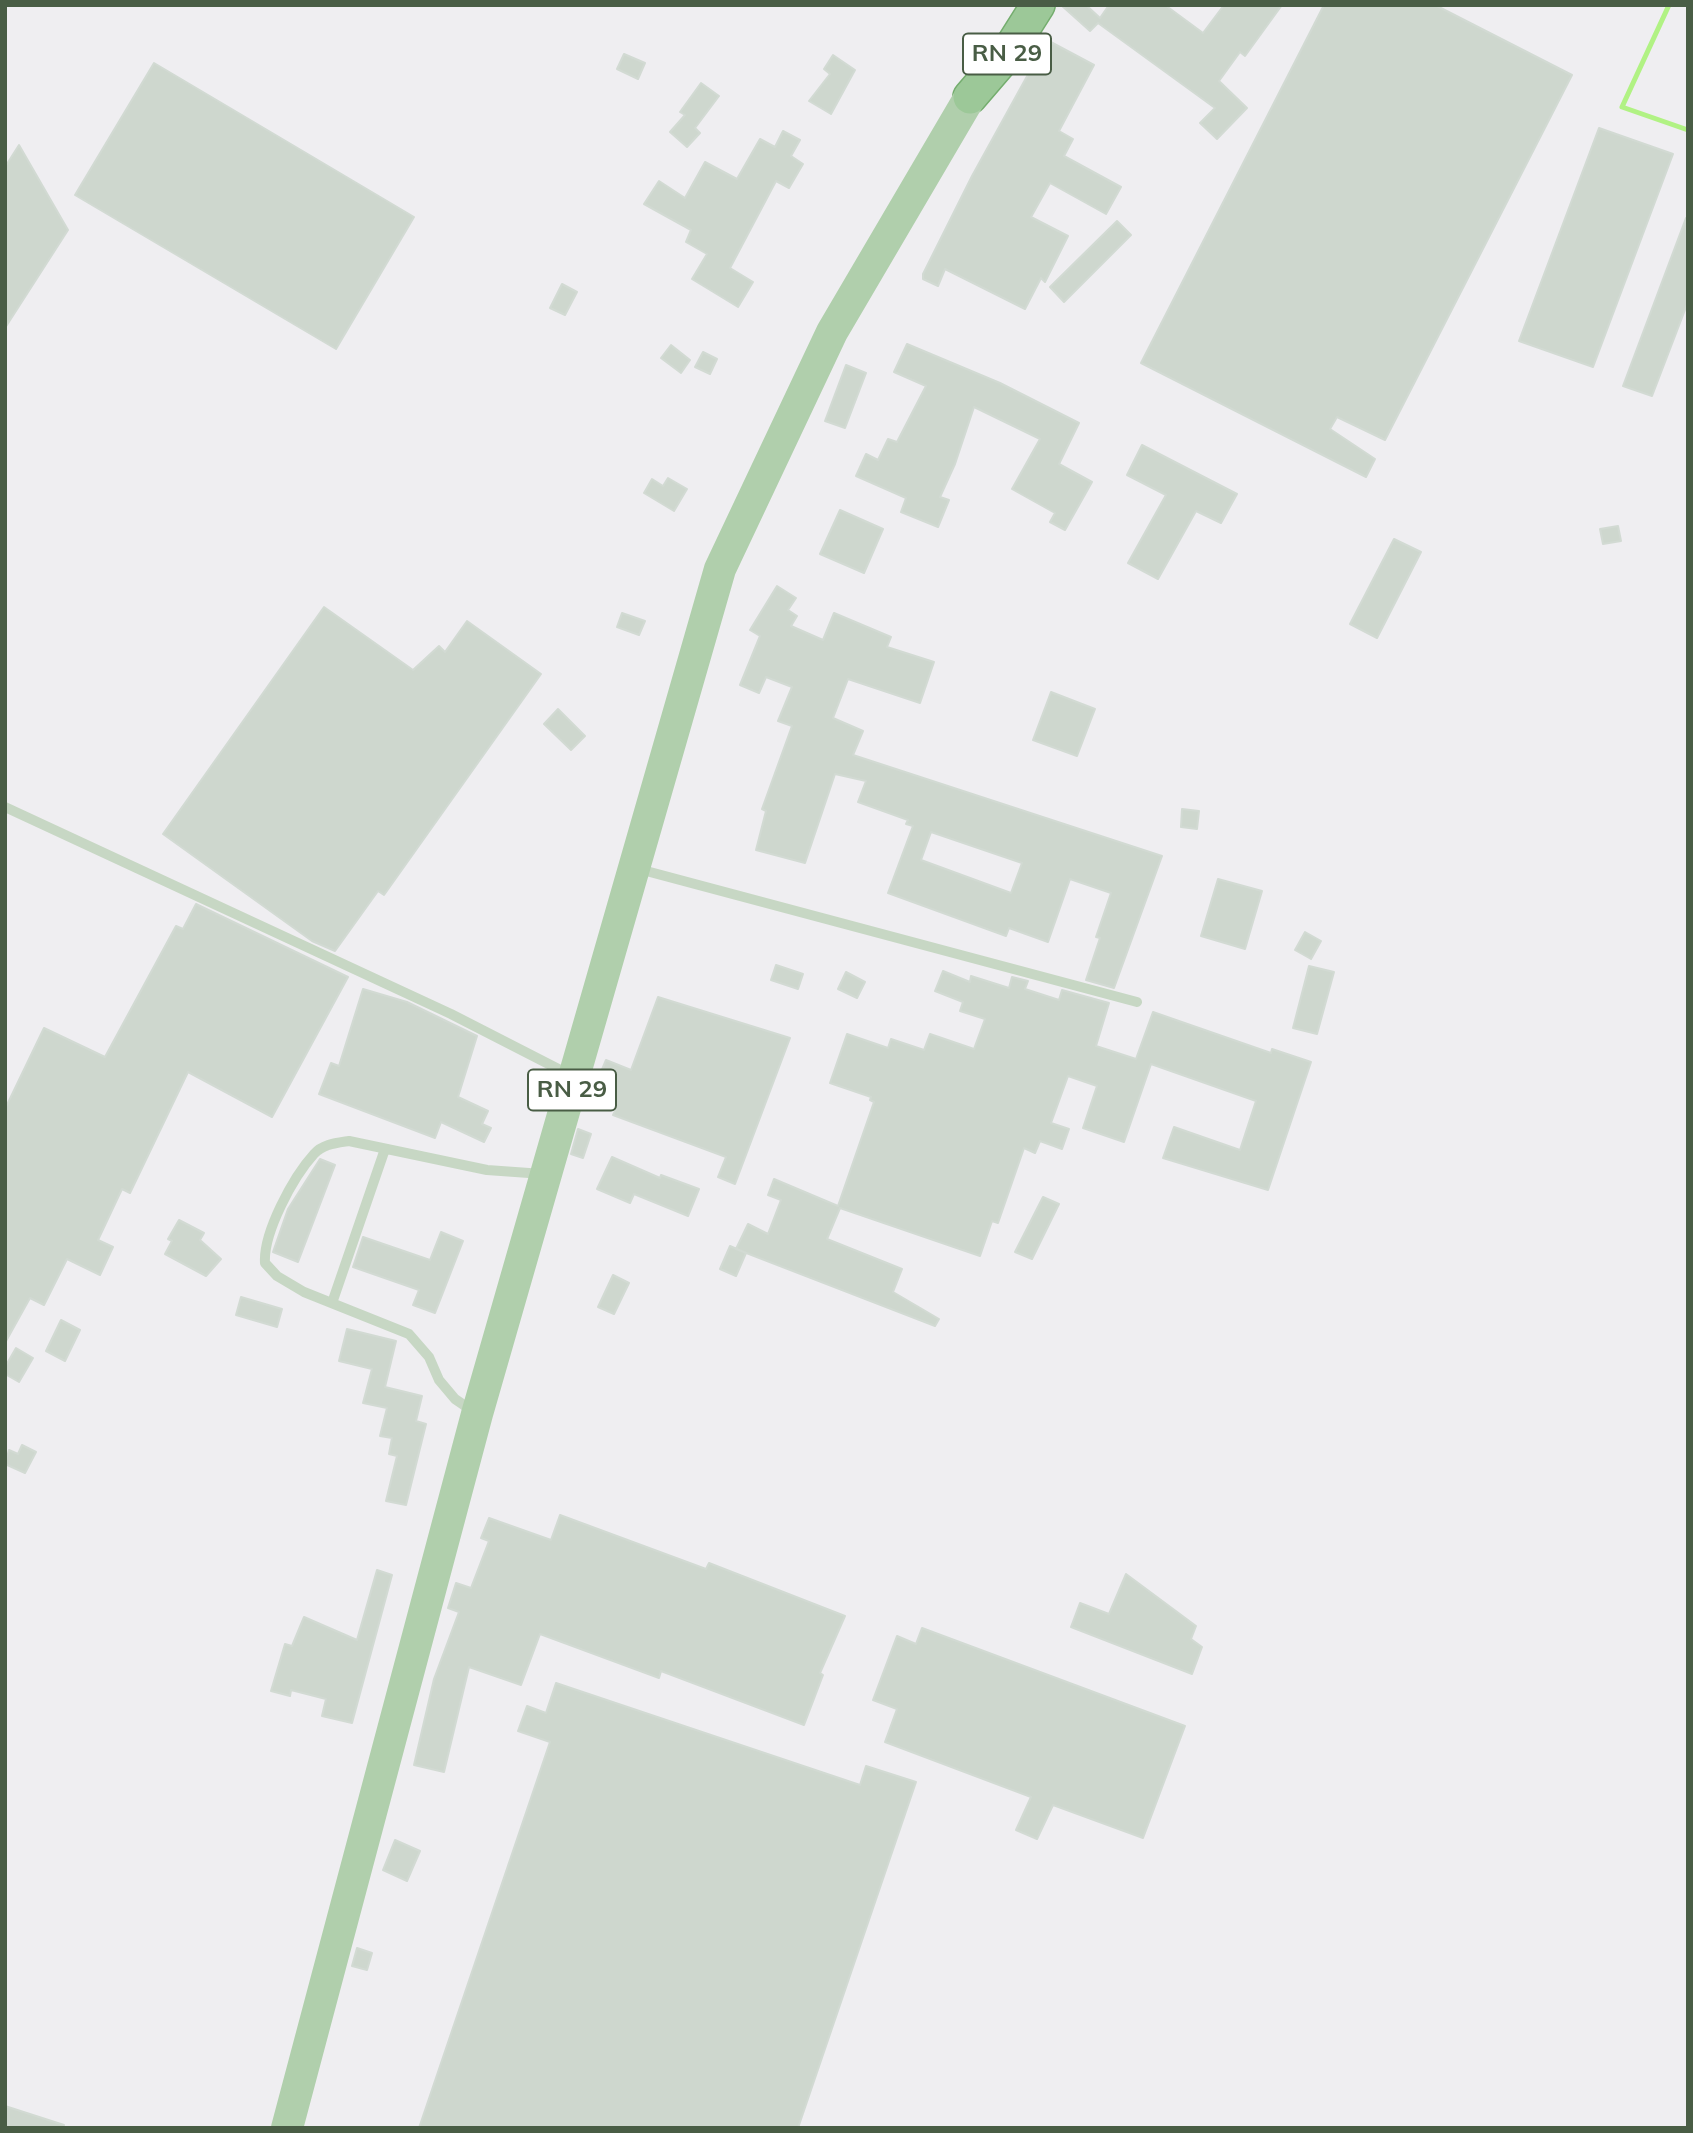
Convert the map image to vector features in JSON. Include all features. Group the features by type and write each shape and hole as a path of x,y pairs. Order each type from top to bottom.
{"highway":[{"name":"RN 29","path":"970,97 1014,5"},
{"name":"RN 29","path":"970,97 1007,54 1038,5"}],"main road":[{"name":"RN 29","path":"287,2128 477,1414 720,569 832,332 970,97"}],"lane":[{"path":"5,807 439,1009 575,1078"},
{"path":"633,868 1137,1002"},
{"path":"477,1414 455,1399 439,1380 429,1357 409,1334 295,1286 265,1263 264,1247 270,1225 314,1154 328,1144 349,1141 487,1170 547,1175"},
{"path":"332,1303 384,1149"}],"building":[{"path":"1061,5 1086,5 1100,18 1109,5 1165,5 1203,33 1224,5 1282,5 1245,56 1240,52 1219,81 1247,108 1217,139 1200,123 1215,108 1098,23 1090,31"},
{"path":"1324,5 1435,5 1572,75 1385,440 1337,417 1330,429 1375,459 1366,477 1141,363"},
{"path":"1047,40 1094,65 1059,131 1073,139 1064,156 1121,187 1106,214 1050,183 1031,217 1068,236 1045,282 1041,278 1025,309 945,269 938,286 923,279 923,274 972,176"},
{"path":"624,54 645,63 638,79 617,69"},
{"path":"833,55 855,70 831,114 809,101 830,74 824,69"},
{"path":"154,63 414,217 336,349 75,195"},
{"path":"701,83 719,96 695,128 700,133 687,147 670,132 685,115 680,112"},
{"path":"1599,128 1673,154 1593,367 1519,341"},
{"path":"783,131 800,140 791,156 803,164 789,188 776,181 730,268 753,282 738,307 692,279 707,254 686,242 691,230 644,204 659,181 685,198 705,162 737,179 760,139 775,147"},
{"path":"19,145 68,230 5,328 5,167"},
{"path":"1686,218 1688,302 1652,396 1623,386"},
{"path":"1117,221 1131,235 1064,302 1050,287"},
{"path":"562,284 577,292 565,315 550,308"},
{"path":"907,344 1000,383 1079,423 1059,464 1092,482 1065,530 1050,522 1055,513 1012,489 1040,439 974,407 955,464 940,497 949,500 938,527 901,512 906,498 856,476 866,454 878,460 888,439 897,442 926,386 894,372"},
{"path":"671,345 690,360 681,373 661,358"},
{"path":"703,352 717,359 710,374 695,367"},
{"path":"846,365 866,373 845,428 825,421"},
{"path":"1142,445 1237,494 1221,523 1196,511 1158,579 1128,563 1166,495 1127,475"},
{"path":"668,478 687,489 674,511 644,493 652,479 663,486"},
{"path":"840,510 883,529 864,573 820,554"},
{"path":"1618,526 1621,541 1603,544 1600,529"},
{"path":"1394,539 1421,552 1377,638 1350,624"},
{"path":"777,586 796,598 788,610 797,616 791,626 823,640 834,613 891,637 887,647 934,662 920,703 848,679 833,718 863,731 853,755 1162,856 1114,988 1086,980 1100,938 1096,937 1111,893 1070,879 1048,942 1009,928 1006,936 888,893 913,826 906,824 908,820 858,802 866,781 835,774 805,863 756,850 766,811 762,809 792,726 778,721 792,687 766,677 759,693 740,685 760,636 750,630","holes":["931,832 1022,863 1011,893 921,860"]},
{"path":"324,607 413,670 439,646 445,652 467,621 541,674 384,895 378,891 335,951 312,941 163,834"},
{"path":"622,613 645,621 639,635 617,627"},
{"path":"1051,692 1095,709 1077,756 1033,740"},
{"path":"558,709 585,736 571,750 544,724"},
{"path":"1182,809 1199,811 1197,829 1181,827"},
{"path":"1218,879 1262,891 1245,949 1201,936"},
{"path":"196,904 348,977 272,1117 188,1072 130,1193 122,1189 98,1240 113,1247 100,1275 67,1259 44,1305 30,1298 5,1343 5,1109 44,1028 105,1057 176,926 183,929"},
{"path":"1305,932 1321,941 1311,959 1295,950"},
{"path":"776,965 803,974 798,989 771,980"},
{"path":"1309,966 1334,972 1317,1034 1293,1028"},
{"path":"943,971 970,982 971,976 1009,988 1012,977 1028,981 1025,989 1059,1000 1062,990 1109,1003 1096,1046 1136,1059 1153,1012 1271,1053 1272,1049 1311,1062 1268,1190 1163,1158 1174,1127 1240,1150 1256,1101 1151,1064 1124,1142 1083,1128 1097,1086 1068,1076 1051,1123 1069,1129 1062,1149 1040,1141 1035,1153 1024,1148 998,1223 992,1221 980,1256 840,1208 827,1239 902,1269 893,1292 939,1319 935,1326 736,1249 748,1224 768,1234 781,1200 768,1195 774,1179 838,1206 874,1102 870,1100 871,1097 830,1083 847,1034 888,1048 891,1039 924,1050 930,1034 974,1049 985,1019 960,1011 963,1002 935,991"},
{"path":"846,972 865,982 857,998 838,989"},
{"path":"363,989 407,1002 477,1036 458,1097 488,1111 482,1124 491,1128 484,1142 441,1122 435,1138 319,1094 331,1063 339,1066"},
{"path":"658,997 790,1038 735,1184 718,1177 726,1157 613,1115 616,1109 590,1098 606,1060 631,1070"},
{"path":"578,1129 591,1134 583,1158 571,1154"},
{"path":"612,1157 660,1178 661,1175 699,1189 688,1216 634,1194 630,1203 597,1189"},
{"path":"320,1159 335,1165 298,1262 273,1252 288,1209"},
{"path":"1043,1197 1059,1204 1032,1259 1015,1252"},
{"path":"179,1220 204,1233 200,1240 221,1259 206,1276 165,1254 172,1241 168,1239"},
{"path":"441,1232 463,1241 435,1313 413,1305 419,1290 353,1267 363,1237 430,1260"},
{"path":"730,1246 746,1253 736,1276 720,1269"},
{"path":"613,1275 629,1283 614,1314 598,1307"},
{"path":"241,1297 282,1309 277,1327 236,1315"},
{"path":"61,1320 80,1330 65,1361 46,1351"},
{"path":"347,1329 396,1341 385,1387 422,1396 416,1421 426,1424 406,1505 386,1501 397,1456 389,1454 392,1438 380,1436 387,1408 363,1403 372,1369 339,1361"},
{"path":"16,1348 33,1358 19,1382 5,1374 5,1367"},
{"path":"22,1445 36,1452 25,1473 5,1464 9,1450 18,1454"},
{"path":"560,1515 706,1569 709,1563 845,1616 820,1673 823,1675 804,1725 661,1671 659,1678 540,1634 521,1685 469,1667 444,1772 414,1765 434,1679 459,1612 448,1608 456,1583 471,1588 489,1541 481,1538 489,1518 551,1540"},
{"path":"377,1570 392,1575 352,1723 322,1716 326,1699 291,1690 290,1696 271,1691 285,1644 292,1646 304,1617 357,1640"},
{"path":"1126,1574 1196,1626 1191,1639 1202,1647 1192,1674 1071,1627 1080,1603 1109,1614"},
{"path":"922,1628 1185,1726 1143,1838 1053,1805 1037,1839 1016,1830 1031,1797 885,1742 897,1709 873,1700 897,1636 916,1644"},
{"path":"556,1683 860,1785 866,1766 916,1782 798,2128 419,2128 550,1742 518,1731 527,1706 546,1713"},
{"path":"395,1840 420,1851 407,1881 383,1870"},
{"path":"357,1948 372,1953 367,1970 352,1966"},
{"path":"5,2106 64,2125 63,2128 5,2128"}],"waterway":[{"path":"1669,5 1622,107 1688,130"}]}
